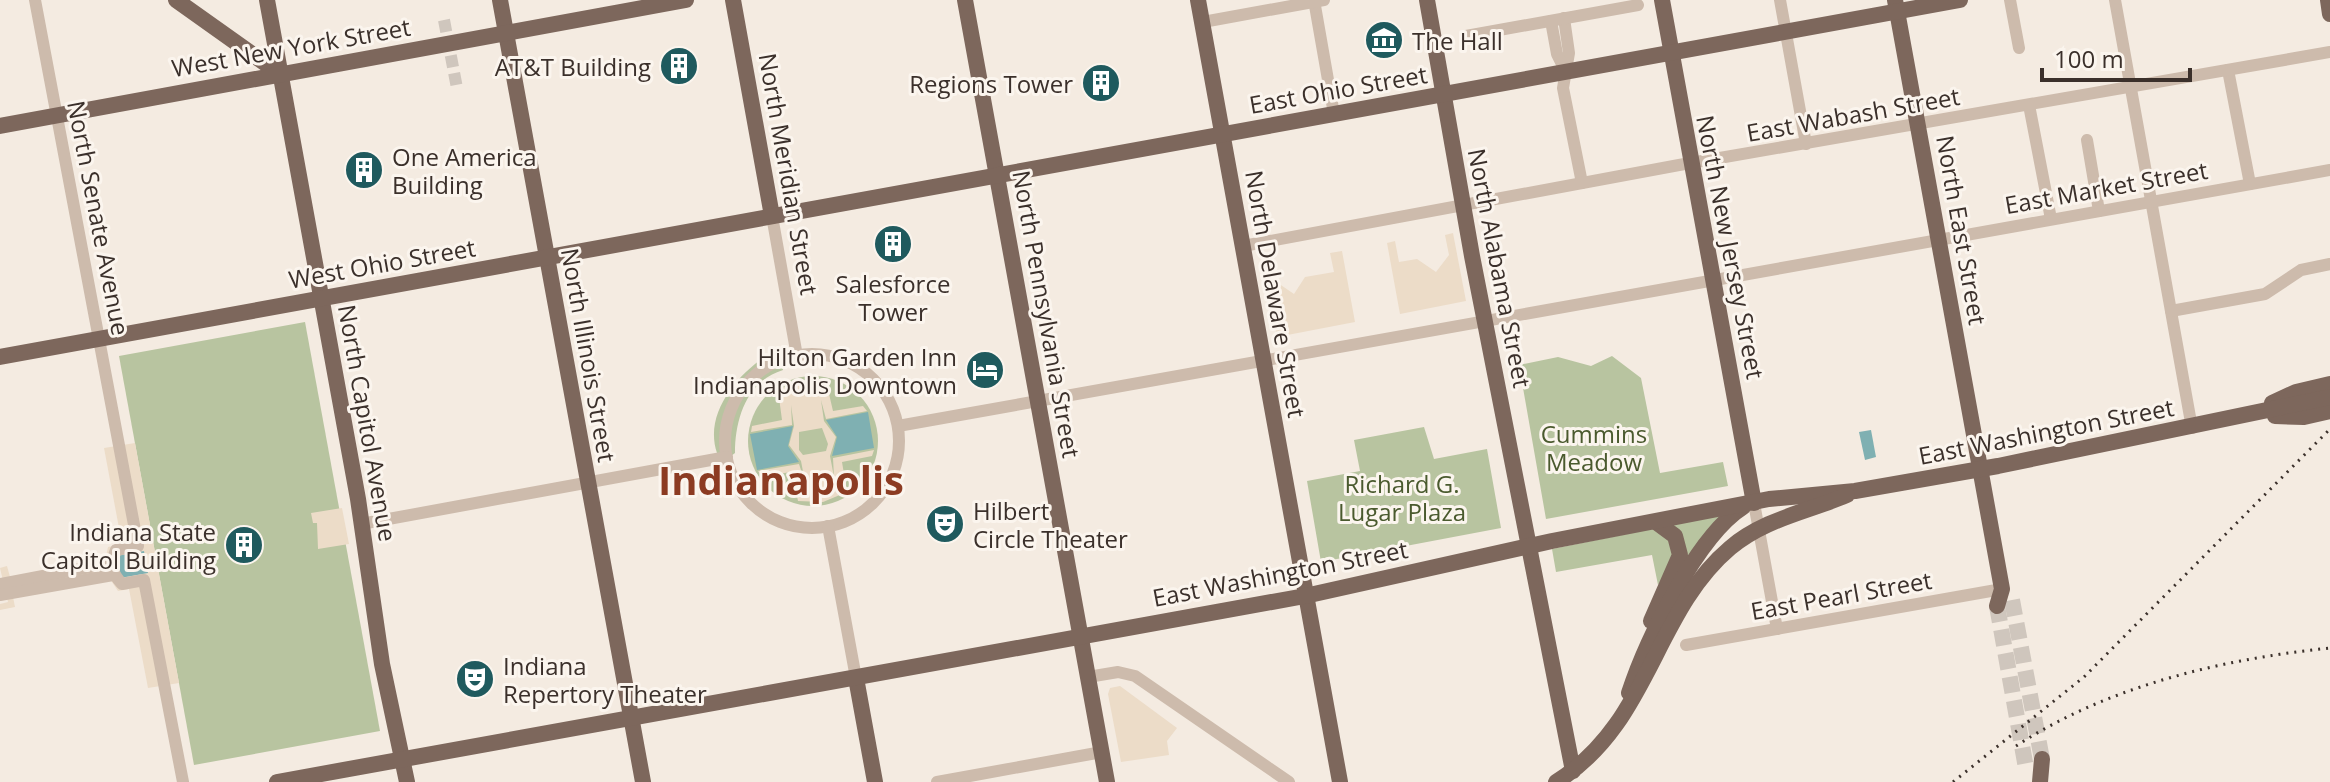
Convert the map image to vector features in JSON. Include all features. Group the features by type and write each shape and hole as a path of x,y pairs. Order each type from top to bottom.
{"main road":[{"path":"176,0 280,74"},
{"name":"North Capitol Avenue","path":"267,0 361,524 382,664 407,782"},
{"name":"North Illinois Street","path":"500,0 643,782"},
{"name":"West New York Street","path":"0,126 686,0"},
{"name":"North Meridian Street","path":"733,0 772,216"},
{"name":"North Pennsylvania Street","path":"965,0 1107,782"},
{"name":"North Delaware Street","path":"1198,0 1339,782"},
{"name":"North Alabama Street","path":"1427,0 1571,777"},
{"name":"North New Jersey Street","path":"1662,0 1754,503"},
{"name":"East Ohio Street","path":"772,216 1670,54 1896,6 1960,0"},
{"path":"2328,0 2330,14"},
{"name":"North East Street","path":"1896,6 2004,598"},
{"name":"West Ohio Street","path":"0,357 772,216"},
{"name":"East Washington Street","path":"2245,416 2296,392 2330,384"},
{"name":"East Washington Street","path":"277,782 1305,596 1528,546 1754,503 1855,491 1982,468 2192,428 2330,397"},
{"name":"East Washington Street","path":"2245,416 2304,417 2330,411"},
{"name":"East Washington Street","path":"1621,721 1700,580 1728,549 1759,528 1855,491"},
{"path":"1637,668 1682,577 1728,518 1740,507 1754,503"},
{"path":"1556,782 1571,777 1621,721 1639,653 1680,555 1675,536 1656,522"},
{"path":"856,678 874,778"},
{"path":"2034,777 2042,759"}],"street":[{"name":"North Senate Avenue","path":"35,0 138,546 116,550 112,569"},
{"path":"1780,0 1806,144"},
{"path":"2010,0 2019,48"},
{"path":"2115,0 2192,428"},
{"path":"1203,22 1317,1 1334,114"},
{"path":"1466,36 1557,20 1612,5 1638,5"},
{"path":"1557,20 1557,54 1566,72 1563,88 1582,183"},
{"name":"East Wabash Street","path":"1243,246 1582,183 2330,52"},
{"path":"2228,70 2250,184"},
{"path":"2029,105 2051,219"},
{"path":"2087,140 2099,211"},
{"name":"East Market Street","path":"898,426 1712,278 2330,170"},
{"name":"North Meridian Street","path":"772,216 797,356"},
{"path":"2171,311 2265,294 2301,270 2330,264"},
{"path":"797,356 831,357 863,371 886,395 898,426 897,460 883,491 858,515 828,526 794,526 762,512 739,488 727,457 727,425 746,386 769,366 797,356"},
{"path":"361,524 727,457"},
{"path":"1754,503 1777,629"},
{"path":"828,526 856,678"},
{"path":"0,584 112,569"},
{"path":"0,595 112,569"},
{"path":"112,569 122,584 144,580 183,782"},
{"name":"East Pearl Street","path":"1686,645 1777,629 2004,598"},
{"path":"1088,677 1118,672 1135,676 1289,782"},
{"path":"937,782 1102,752"}],"green space":[{"path":"305,322 380,731 194,765 119,356"},
{"path":"772,352 781,358 783,370 760,383 746,402 737,427 735,453 731,456 717,453 715,423 727,394 748,370"},
{"name":"Cummins Meadow","path":"1612,356 1641,378 1660,473 1723,462 1728,486 1546,519 1519,365 1558,357 1591,366"},
{"path":"813,376 838,381 859,395 873,416 878,441 873,466 859,487 838,501 813,506 788,501 767,487 753,466 748,441 753,416 767,395 788,381"},
{"name":"Richard G. Lugar Plaza","path":"1424,427 1434,459 1487,449 1501,528 1321,562 1307,481 1360,471 1354,440"},
{"path":"1721,515 1688,557 1668,568 1658,585 1652,555 1556,572 1552,549"}],"shaded area":[{"path":"1453,233 1466,301 1400,314 1387,243 1395,241 1399,262 1417,259 1436,272 1449,255 1445,235"},
{"path":"1342,251 1355,322 1277,337 1267,283 1272,279 1294,294 1305,277 1334,272 1330,253"},
{"path":"801,380 826,381 833,411 863,406 867,411 826,419 821,400 824,421 836,437 830,456 834,477 833,458 874,450 872,456 842,462 847,492 823,502 798,501 792,472 762,476 758,471 799,464 805,482 801,461 789,445 794,426 791,405 792,425 751,432 752,426 782,420 778,390","holes":["822,428 828,444 826,451 803,455 799,450 799,432"]},
{"path":"135,443 179,683 148,688 129,589 118,591 110,579 13,597 15,607 0,610 0,604 8,602 0,568 7,566 10,577 105,561 108,547 122,544 104,448"},
{"path":"342,508 349,544 318,549 317,523 313,523 311,513"},
{"path":"1120,686 1177,728 1167,741 1169,755 1121,762 1108,694 1110,688"}],"water":[{"path":"868,412 874,448 832,456 837,437 826,420"},
{"path":"793,426 788,446 799,462 757,470 750,434"},
{"path":"1871,430 1876,457 1865,460 1859,432"},
{"path":"144,551 148,573 120,578 116,556"}],"tunnel":[{"path":"444,20 457,88"},
{"path":"2012,600 2042,759"},
{"path":"1997,606 2026,768"}],"railway":[{"path":"1953,782 2084,677 2330,429"},
{"path":"2016,746 2089,707 2167,679 2248,660 2330,648"}],"place":[{"name":"The Hall","path":"1384,40"},
{"name":"AT&T Building","path":"679,66"},
{"name":"Regions Tower","path":"1101,83"},
{"name":"One America Building","path":"364,170"},
{"name":"Salesforce Tower","path":"893,244"},
{"name":"Hilton Garden Inn Indianapolis Downtown","path":"985,370"},
{"name":"Hilbert Circle Theater","path":"945,524"},
{"name":"Indiana State Capitol Building","path":"244,545"},
{"name":"Indiana Repertory Theater","path":"475,679"}],"district":[{"name":"Indianapolis","path":"781,479"}]}
